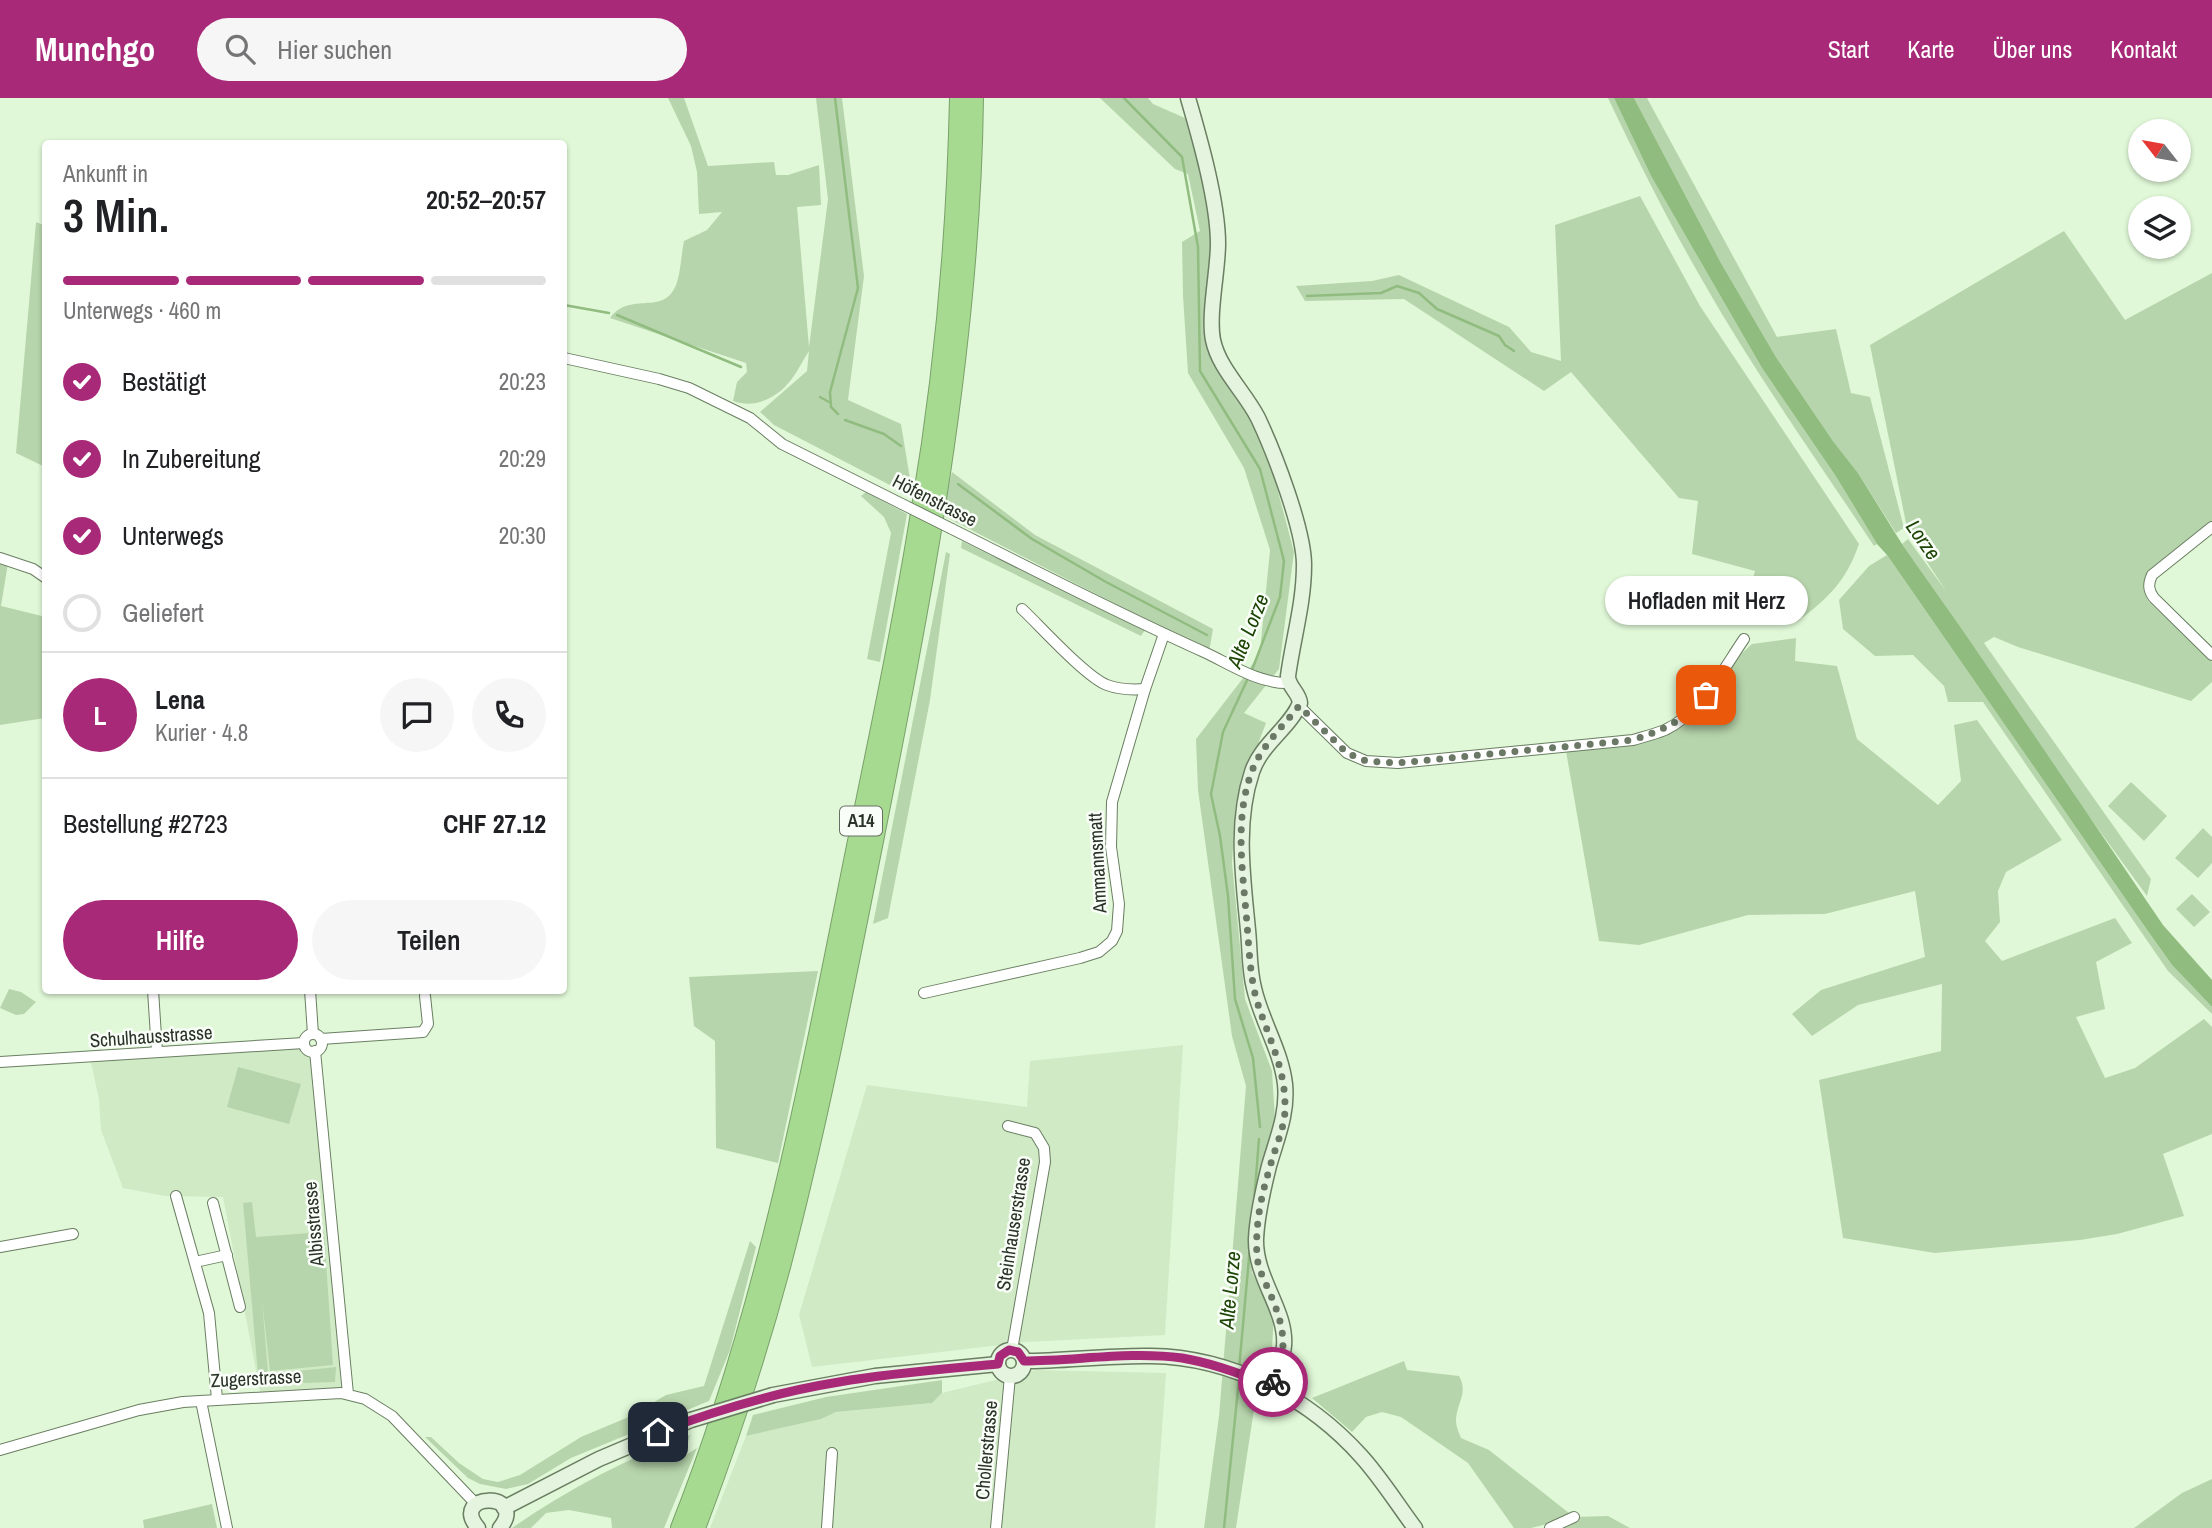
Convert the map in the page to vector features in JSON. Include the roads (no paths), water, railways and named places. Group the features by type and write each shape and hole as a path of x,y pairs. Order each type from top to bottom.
{"highway":[{"name":"A14","path":"680,1528 733,1378 775,1226 814,1054 893,664 922,505 940,373 954,221 958,98"},
{"name":"A14","path":"696,1528 750,1372 794,1215 819,1107 907,674 932,536 955,376 970,215 974,98"}],"street":[{"path":"1188,98 1217,226 1213,340 1222,361 1265,433 1304,558 1303,592 1288,676 1289,683 1299,696 1299,706 1258,758 1249,783 1242,826 1253,986 1285,1082 1286,1110 1261,1201 1256,1239 1258,1264 1278,1313 1284,1345 1281,1360 1265,1384"},
{"name":"Höfenstrasse","path":"567,359 689,388 750,418 782,443 1164,634 1245,672 1269,681 1289,683"},
{"path":"2212,527 2152,575 2148,583 2154,598 2212,655"},
{"path":"0,558 33,569 42,575"},
{"path":"1022,609 1105,685 1123,690 1145,689"},
{"name":"Ammannsmatt","path":"924,993 1080,958 1099,952 1112,941 1117,931 1119,904 1111,847 1112,802 1164,634"},
{"path":"1299,706 1347,753 1366,761 1398,763 1633,740 1665,730 1688,715 1706,695 1744,639"},
{"path":"153,994 157,1052"},
{"path":"311,994 317,1037 320,1048 315,1051 308,1050 304,1043 306,1037 317,1037 423,1032 428,1024 425,996"},
{"name":"Schulhausstrasse","path":"0,1062 304,1043"},
{"name":"Albisstrasse","path":"315,1051 348,1394"},
{"name":"Steinhauserstrasse","path":"1009,1126 1035,1133 1044,1148 1045,1162 1012,1350"},
{"path":"176,1196 211,1325 217,1399"},
{"path":"213,1203 240,1307"},
{"path":"0,1247 73,1234"},
{"path":"195,1262 227,1255"},
{"path":"1012,1350 1020,1354 1024,1361 1020,1373 1010,1376 1002,1372 998,1364 1002,1354 1012,1350"},
{"path":"1024,1361 1151,1356 1209,1363 1265,1384 1319,1417 1346,1441 1363,1458 1412,1527"},
{"path":"503,1508 599,1458 691,1420 773,1395 875,1376 998,1364"},
{"name":"Chollerstrasse","path":"996,1528 1010,1376"},
{"name":"Zugerstrasse","path":"0,1450 139,1410 217,1399 348,1394 365,1399 392,1416 476,1504"},
{"path":"201,1401 227,1528"},
{"path":"827,1528 832,1453"},
{"path":"475,1527 472,1515 476,1504 491,1499 503,1508 505,1519 500,1528"},
{"path":"1550,1528 1574,1517"}],"waterway":[{"path":"835,98 858,288 830,392 831,407 838,414"},
{"name":"Alte Lorze","path":"1124,98 1182,157 1198,247 1200,371 1260,469 1284,561 1280,597 1252,670"},
{"path":"1307,296 1381,293 1397,286 1419,293 1437,309 1499,336 1505,345 1514,351"},
{"path":"567,306 609,313"},
{"path":"617,315 741,367"},
{"path":"820,397 829,402"},
{"path":"845,420 884,434 901,446"},
{"path":"958,484 1032,539 1106,582 1207,635"},
{"name":"Alte Lorze","path":"1249,676 1223,732 1211,794 1228,896 1235,999 1253,1058 1260,1127"},
{"name":"Alte Lorze","path":"1254,1202 1259,1139"},
{"name":"Alte Lorze","path":"1239,1369 1250,1247"},
{"name":"Alte Lorze","path":"1224,1528 1239,1379"}],"place":[{"name":"Hofladen mit Herz","path":"1706,695"}],"water label":[{"name":"Lorze","path":"1923,540"}]}
